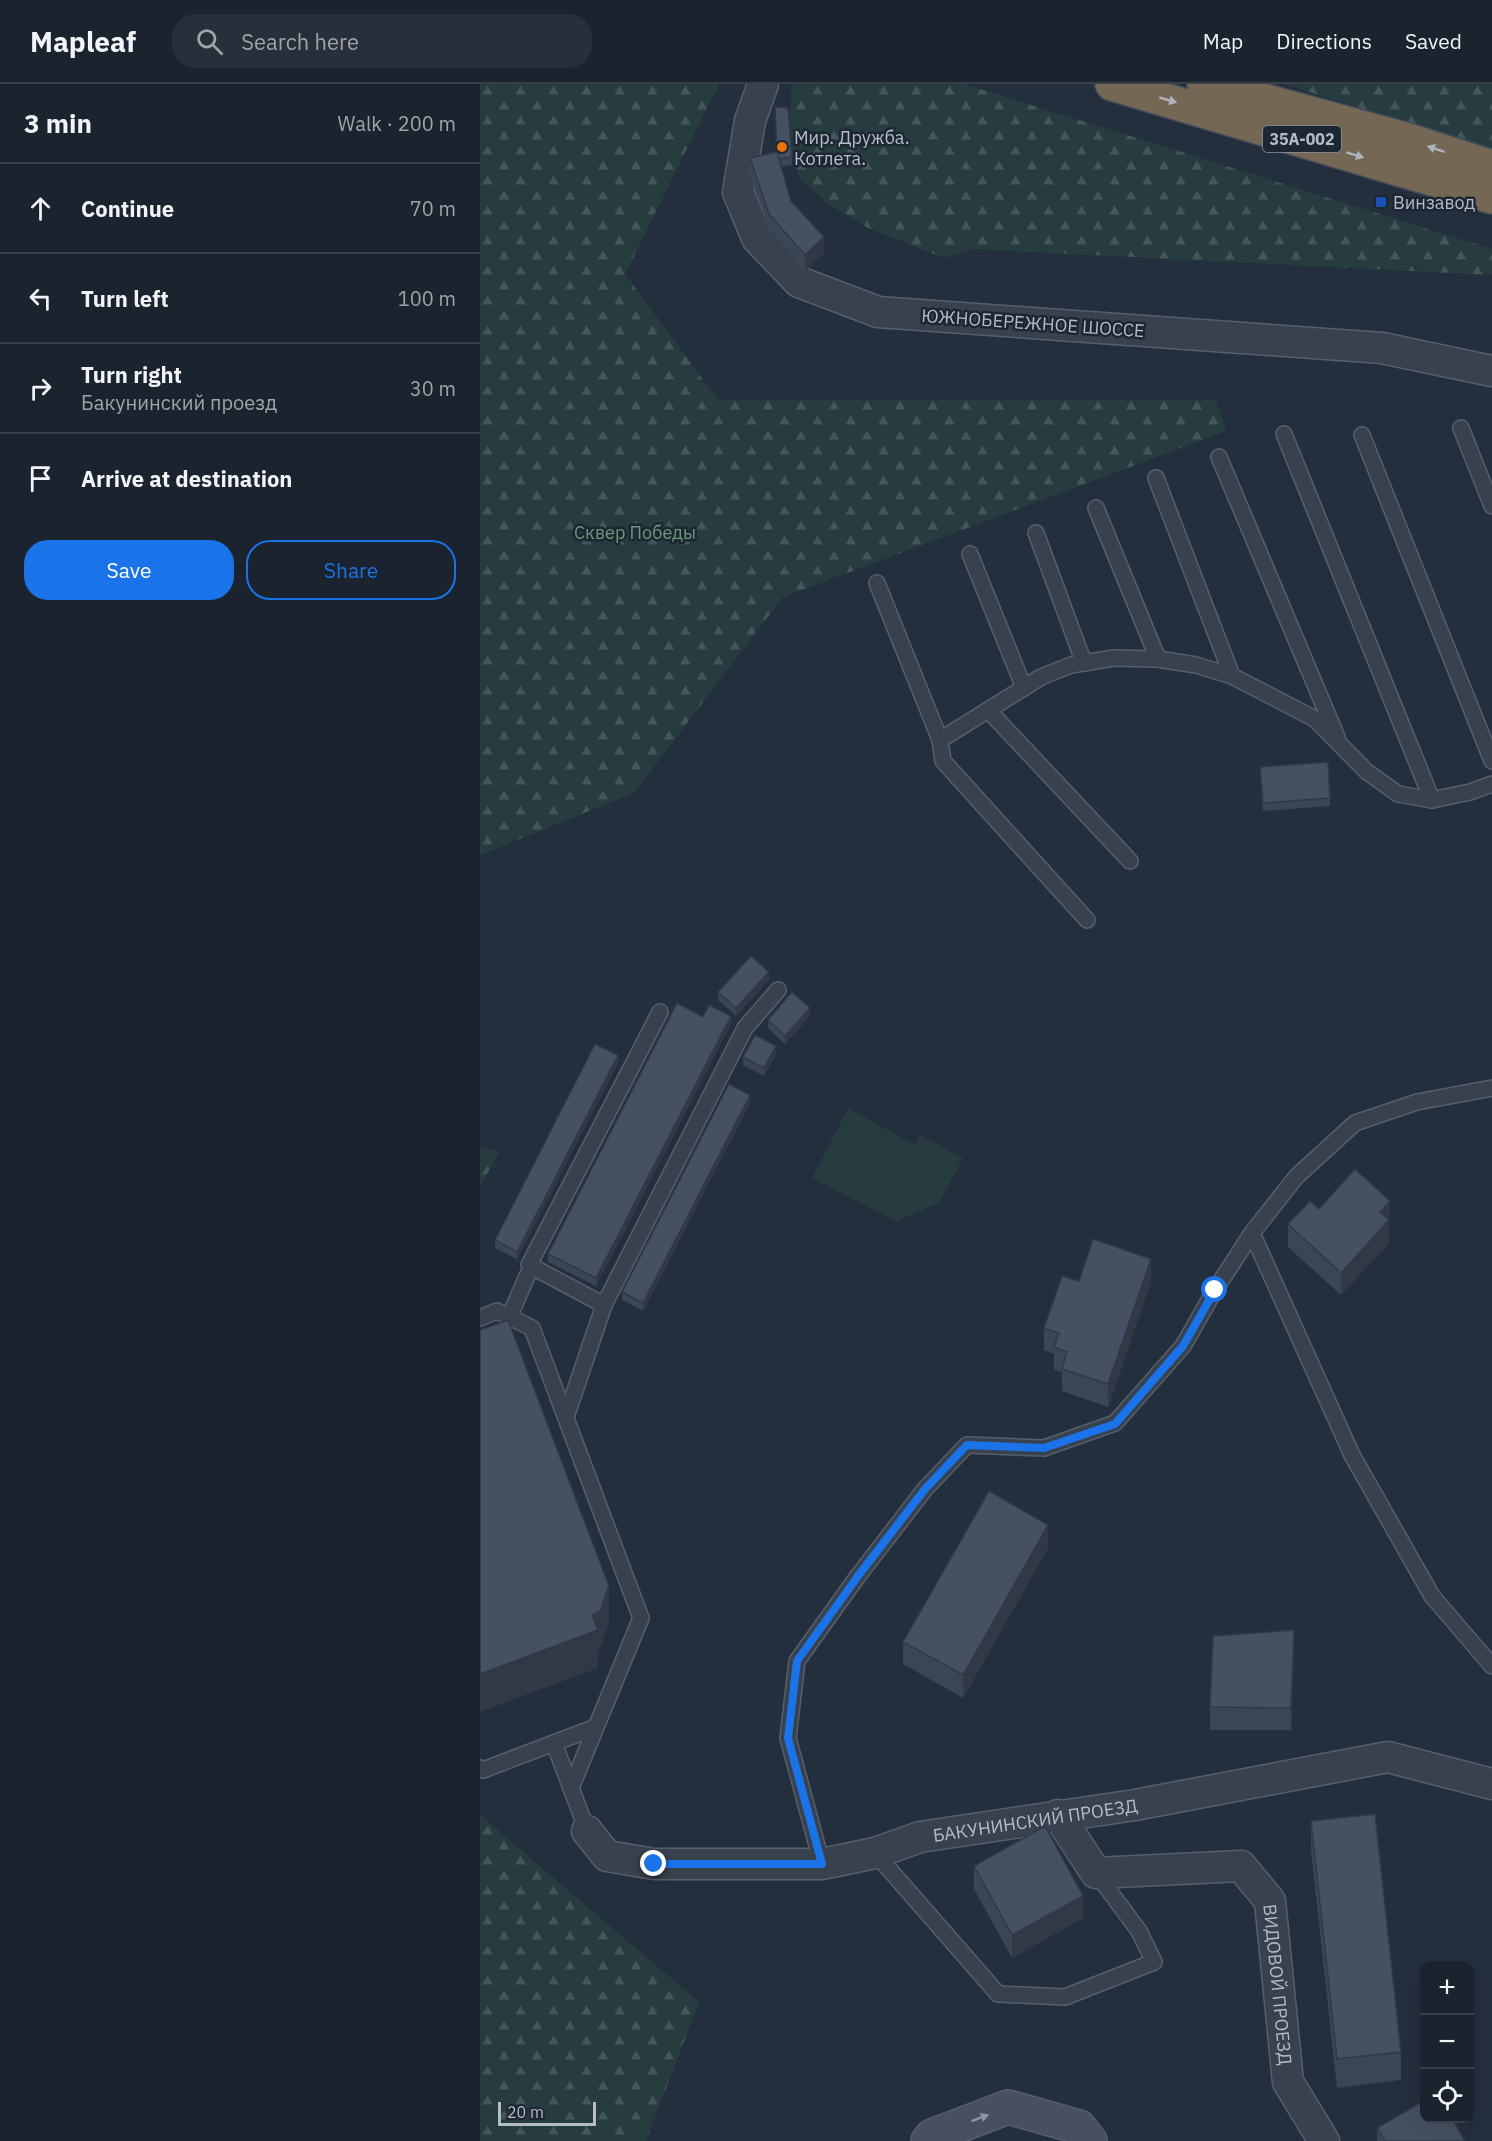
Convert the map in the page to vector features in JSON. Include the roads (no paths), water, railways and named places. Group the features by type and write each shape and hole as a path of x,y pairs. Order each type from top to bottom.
{"highway":[{"name":"35А-002","path":"1112,84 1492,197"},
{"name":"35А-002","path":"1204,84 1405,139 1492,166"}],"street":[{"name":"ЮЖНОБЕРЕЖНОЕ ШОССЕ","path":"763,84 750,121 738,192 757,238 799,282 878,312 1382,348 1492,371"},
{"name":"БАКУНИНСКИЙ ПРОЕЗД","path":"586,1828 607,1856 654,1864 822,1864 875,1853 920,1837 1135,1805 1388,1757 1492,1784"},
{"path":"1058,1815 1096,1873"},
{"name":"ВИДОВОЙ ПРОЕЗД","path":"1096,1873 1241,1866 1256,1883 1270,1901 1288,2082 1324,2141"},
{"path":"928,2141 932,2136 1008,2107 1078,2127 1090,2141"}],"lane":[{"path":"1461,428 1492,506"},
{"path":"1284,434 1432,800"},
{"path":"1362,435 1492,761"},
{"path":"1219,457 1340,745"},
{"path":"1156,478 1232,675"},
{"path":"1095,508 1158,659"},
{"path":"1036,533 1084,663"},
{"path":"970,554 1024,688"},
{"path":"877,583 940,740 944,761 1088,920"},
{"path":"940,740 1041,677 1071,665 1114,658 1158,659 1232,675 1315,719 1366,771 1398,794 1432,800 1470,792 1492,784"},
{"path":"988,710 1130,861"},
{"path":"566,1418 604,1305 745,1028 778,990"},
{"path":"604,1305 529,1265 660,1012"},
{"path":"822,1864 788,1738 797,1661 858,1576 925,1489 967,1445 1044,1448 1115,1424 1183,1346 1215,1290 1252,1233 1296,1177 1355,1123 1417,1102 1492,1088"},
{"path":"1252,1233 1352,1455 1432,1596 1492,1666"},
{"path":"509,1318 527,1276"},
{"path":"480,1318 497,1311 532,1328 641,1618 571,1788"},
{"path":"480,1768 483,1770 596,1727"},
{"path":"554,1743 586,1828"},
{"path":"875,1853 998,1994 1065,1997 1154,1962 1139,1931 1096,1873"}],"place":[{"name":"Мир. Дружба. Котлета.","path":"782,147"},
{"name":"Винзавод","path":"1381,202"}],"park label":[{"name":"Сквер Победы","path":"635,532"}]}
